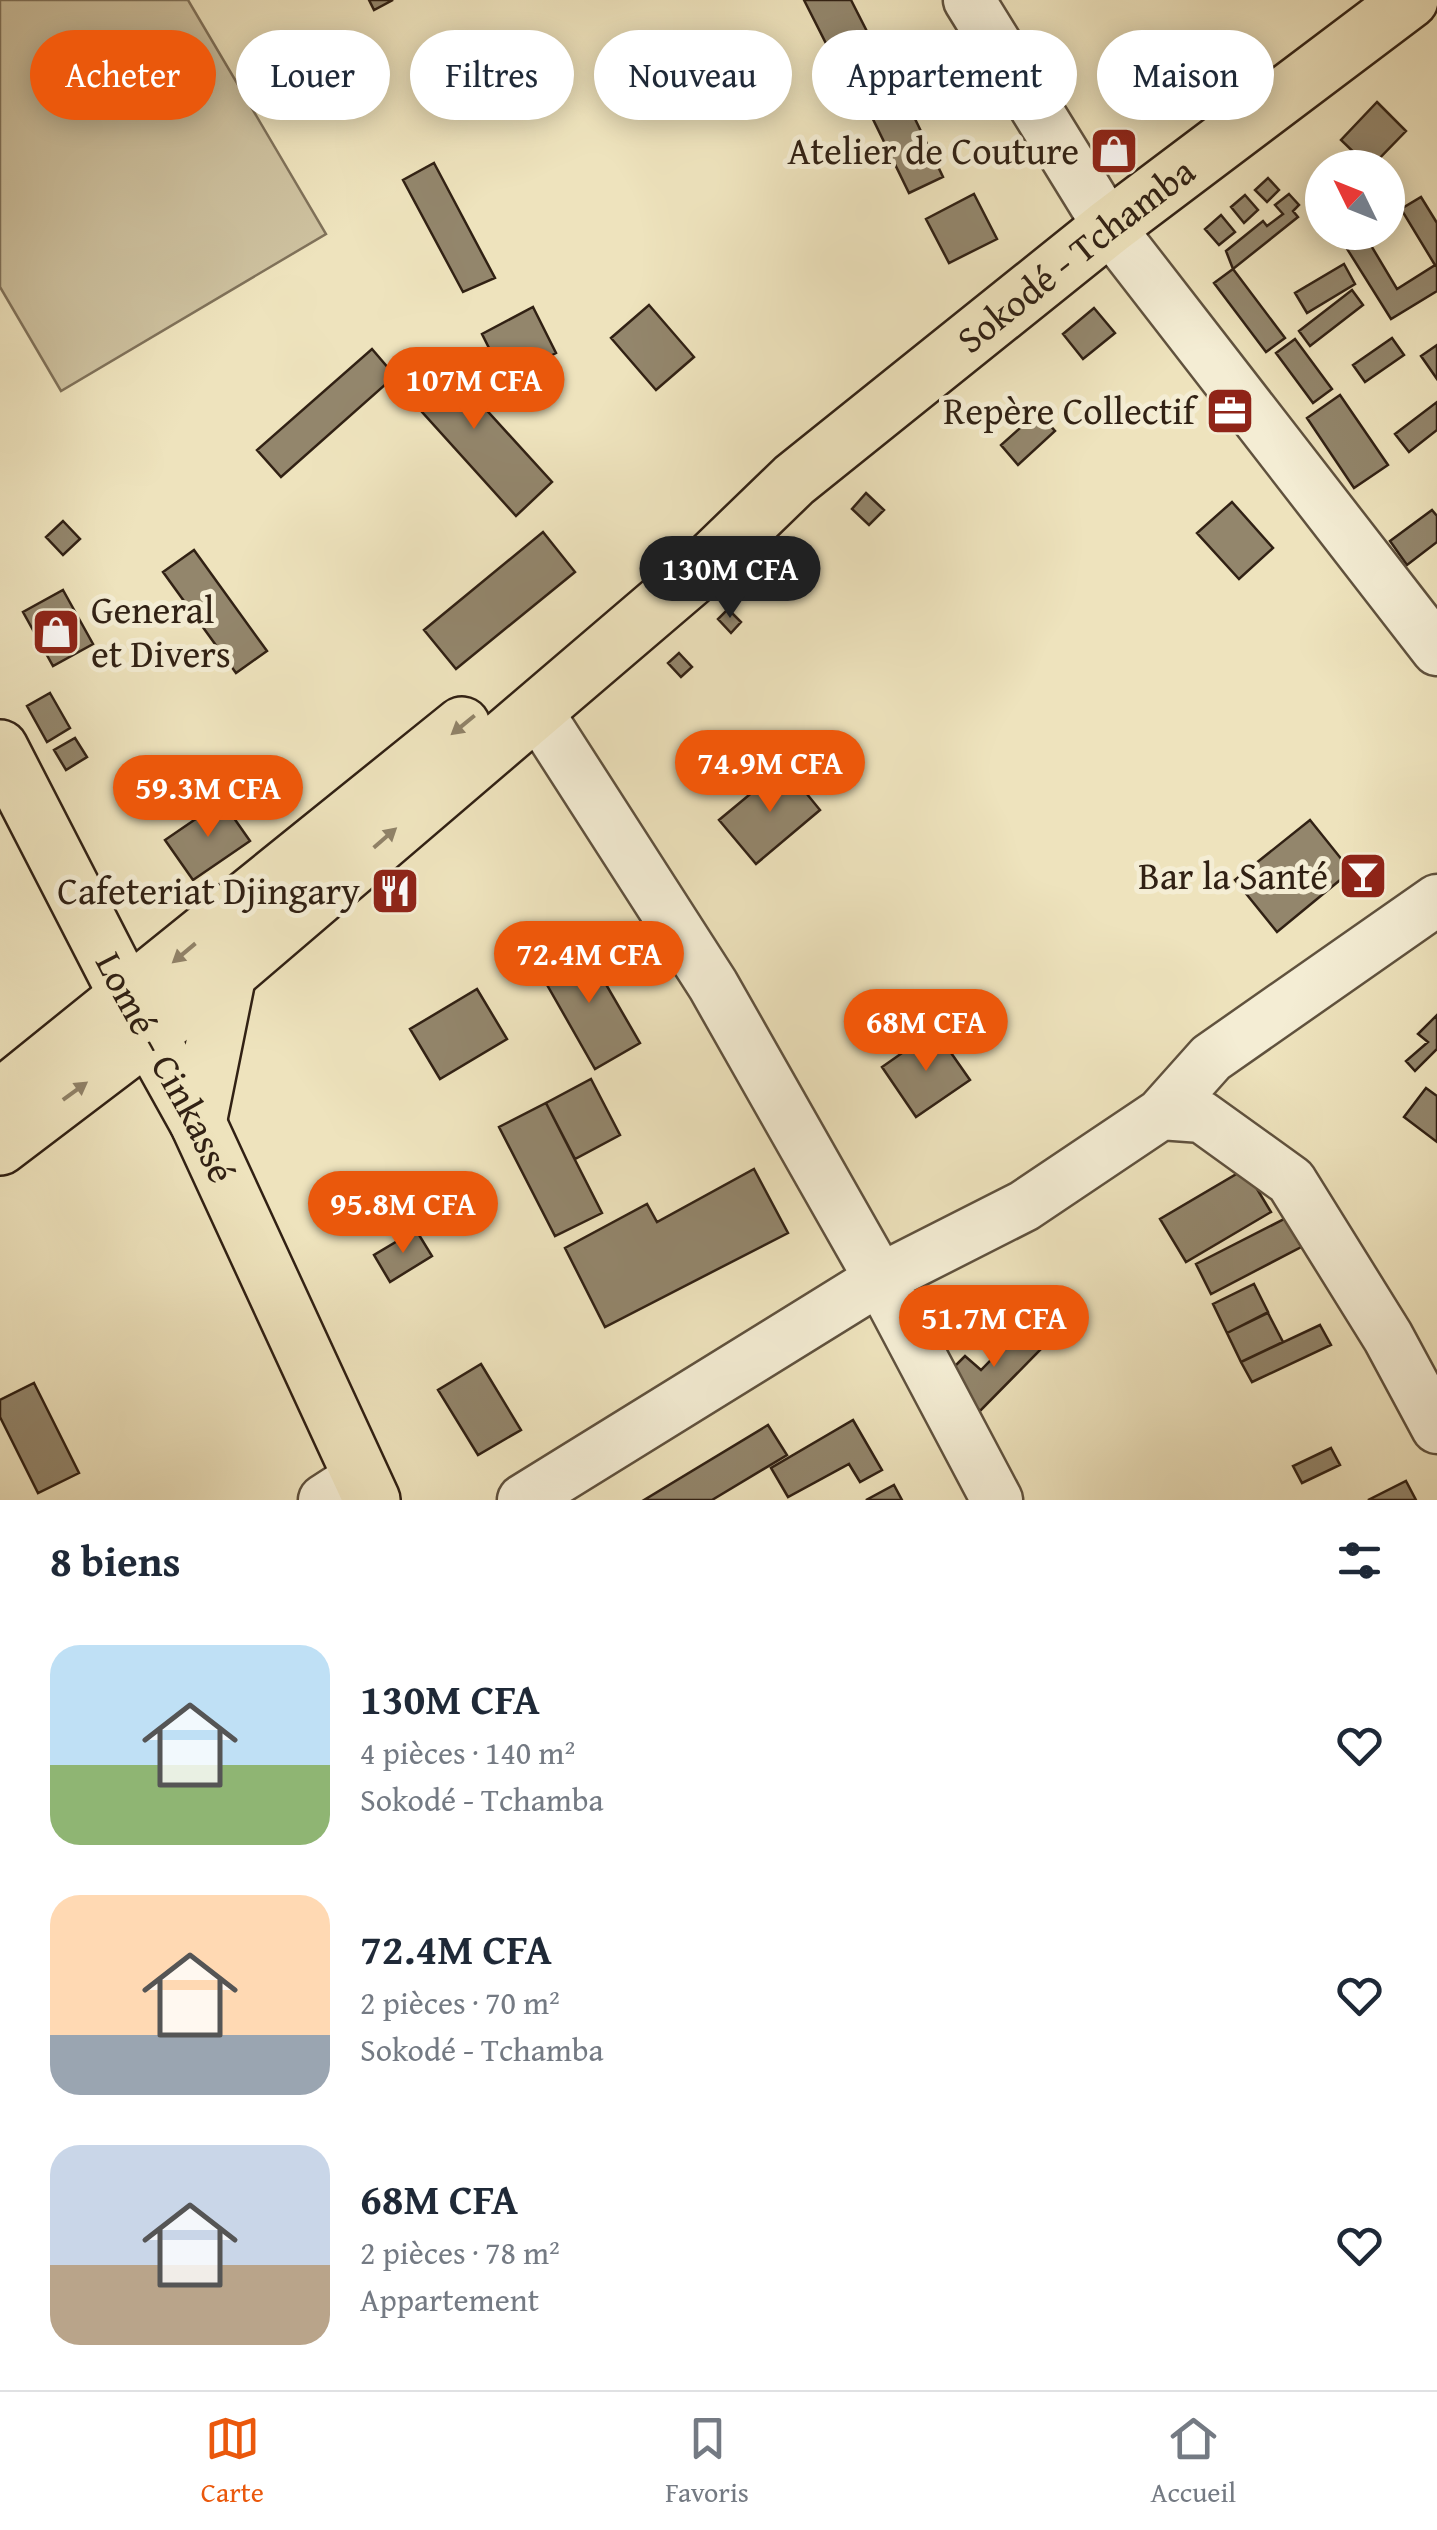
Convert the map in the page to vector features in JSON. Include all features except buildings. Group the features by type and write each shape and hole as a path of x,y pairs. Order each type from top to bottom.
{"main road":[{"name":"Sokodé - Tchamba","path":"139,1017 228,974 705,566 794,480 1109,227 1410,0"},
{"name":"Sokodé - Tchamba","path":"139,1017 674,558 729,518 794,480"},
{"name":"Lomé - Cinkassé","path":"0,748 198,1123 352,1492"},
{"path":"198,1123 228,974"},
{"path":"0,1098 139,1017"},
{"path":"0,1146 139,1017"}],"street":[{"path":"969,0 1109,227 1437,650"},
{"path":"537,711 712,985 880,1279 996,1500"},
{"path":"523,1500 880,1279 1024,1206 1162,1114 1210,1058 1437,900"},
{"path":"1162,1114 1202,1117 1291,1181 1388,1338 1437,1428"}],"shaded area":[{"path":"0,0 188,0 206,30 30,30 30,120 216,120 216,47 236,81 236,120 259,120 326,234 61,391 0,287"}],"place":[{"name":"Atelier de Couture","path":"1114,151"},
{"name":"Repère Collectif","path":"1230,411"},
{"name":"General et Divers","path":"56,632"},
{"name":"Bar la Santé","path":"1363,876"},
{"name":"Cafeteriat Djingary","path":"395,891"}]}
